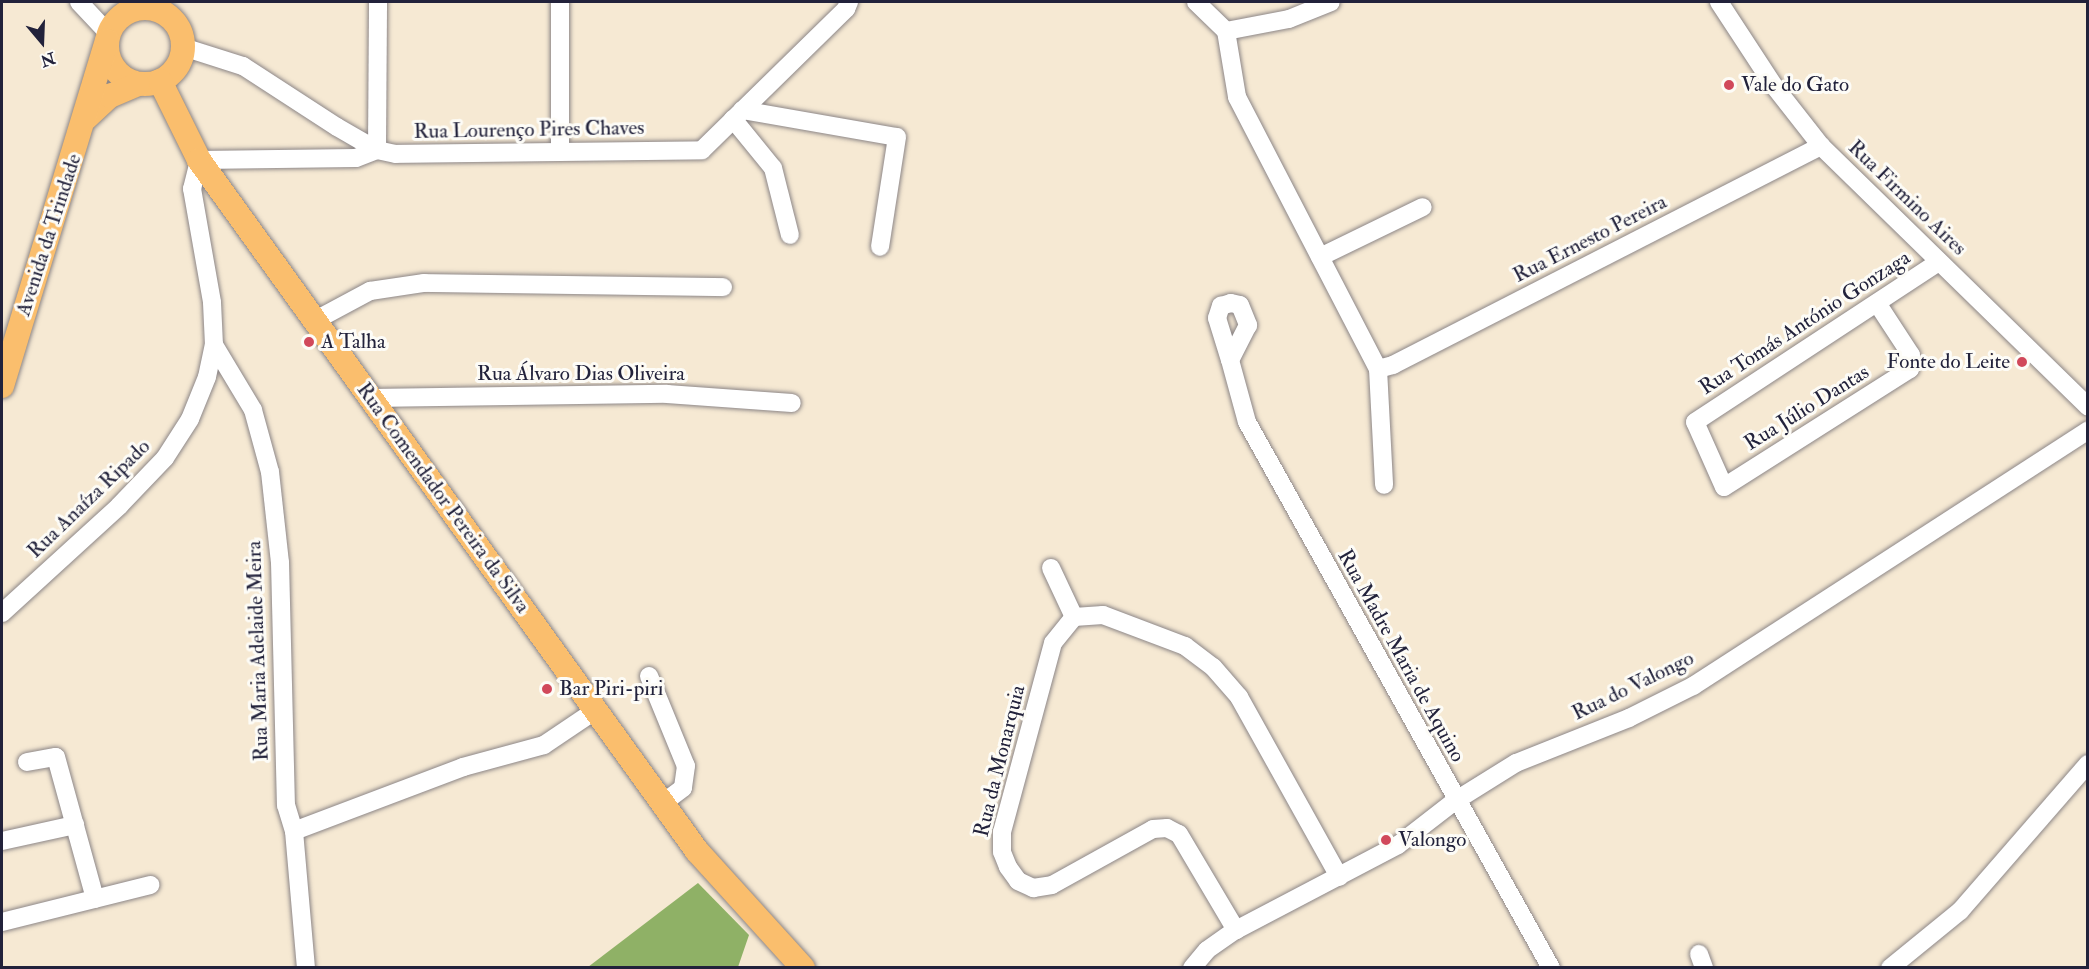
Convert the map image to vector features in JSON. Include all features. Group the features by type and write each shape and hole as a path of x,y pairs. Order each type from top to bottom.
{"main road":[{"name":"Avenida da Trindade","path":"2,386 86,118 109,34 123,2"},
{"path":"86,118 110,96 149,82 177,68 183,47 178,27 161,7 129,11 109,34 111,63 118,73 149,82"},
{"name":"Rua Comendador Pereira da Silva","path":"149,82 199,160 663,803 743,904 803,968"}],"street":[{"path":"79,2 109,34"},
{"path":"199,160 356,158 377,150 378,2"},
{"path":"560,2 560,152"},
{"path":"1196,2 1226,31 1237,97 1378,369 1384,485"},
{"path":"1226,31 1289,19 1331,2"},
{"name":"Rua Firmino Aires","path":"1719,2 1774,86 1821,146 2088,407"},
{"name":"Rua Lourenço Pires Chaves","path":"183,47 243,66 377,150 396,154 702,150 848,5"},
{"path":"738,114 773,168 790,235"},
{"path":"738,114 897,137 880,247"},
{"name":"Rua Ernesto Pereira","path":"1378,369 1393,365 1821,146"},
{"name":"Rua Anaíza Ripado","path":"2,613 119,506 165,458 190,419 207,377 214,345 212,302 192,189 199,160"},
{"path":"1320,257 1423,207"},
{"name":"Rua Tomás António Gonzaga","path":"1724,487 1695,422 1939,262"},
{"path":"314,321 370,291 424,283 723,286"},
{"name":"Rua Júlio Dantas","path":"1724,487 1910,369 1911,355 1877,303"},
{"name":"Rua Maria Adelaide Meira","path":"214,345 253,410 270,472 280,562 286,806 294,831 306,968"},
{"name":"Rua Madre Maria de Aquino","path":"1230,360 1247,422 1455,801 1551,968"},
{"name":"Rua Álvaro Dias Oliveira","path":"370,398 667,394 792,403"},
{"name":"Rua do Valongo","path":"1192,968 1207,951 1236,930 1398,845 1455,801 1516,763 1629,718 1693,686 2088,430"},
{"path":"1052,568 1074,617 1103,615 1185,646 1213,667 1239,697 1338,876"},
{"name":"Rua da Monarquia","path":"1074,617 1053,643 1002,832 1002,852 1008,867 1018,881 1033,888 1052,885 1153,829 1167,828 1179,834 1236,930"},
{"path":"649,676 686,766 683,789 663,803"},
{"path":"294,831 464,767 544,745 596,710"},
{"path":"27,762 56,757 95,899"},
{"path":"1890,968 1960,911 2088,764"},
{"path":"2,841 75,825"},
{"path":"2,922 150,885"}],"green space":[{"path":"698,883 749,935 738,967 588,967"}],"place":[{"name":"Vale do Gato","path":"1729,85"},
{"name":"A Talha","path":"309,342"},
{"name":"Fonte do Leite","path":"2022,362"},
{"name":"Bar Piri-piri","path":"547,689"},
{"name":"Valongo","path":"1386,840"}]}
